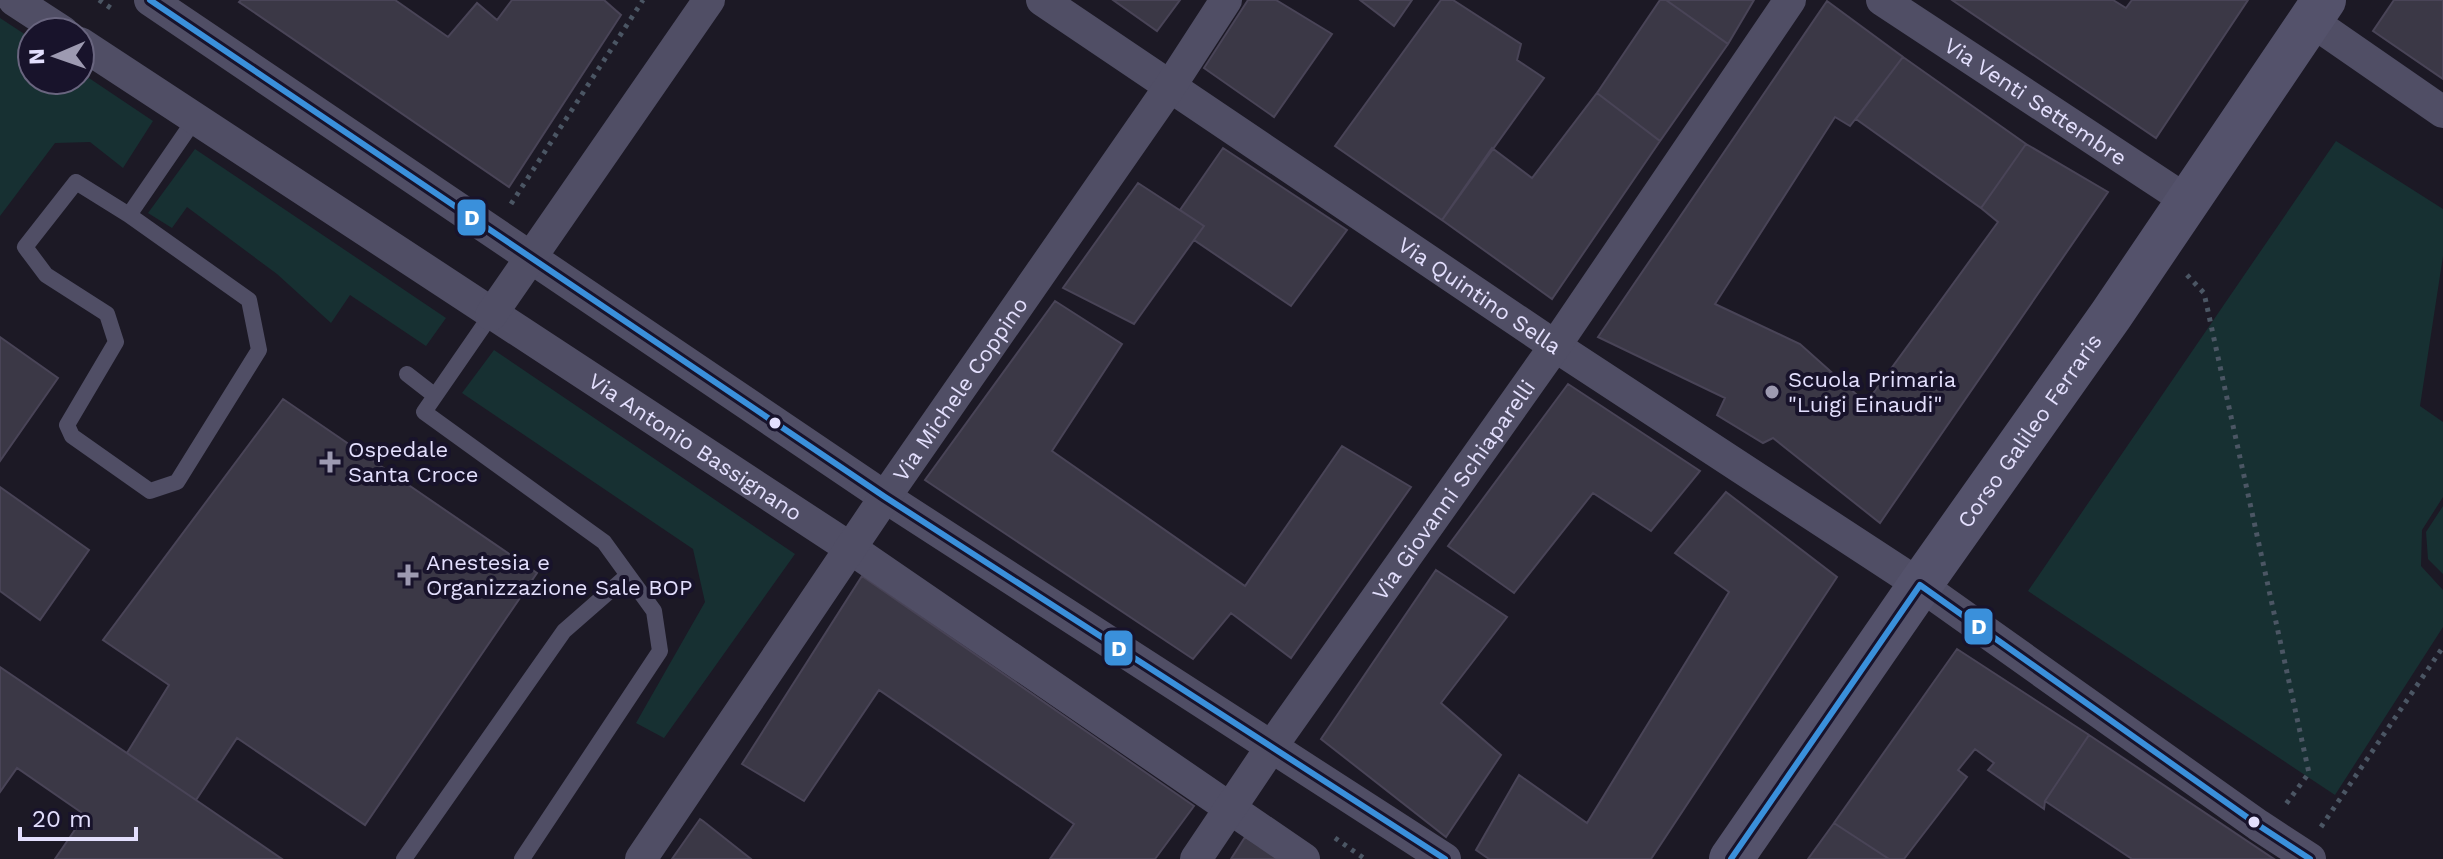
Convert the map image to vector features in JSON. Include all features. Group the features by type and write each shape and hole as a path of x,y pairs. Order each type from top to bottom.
{"street":[{"path":"14,0 38,16"},
{"path":"150,0 885,497 1445,859"},
{"path":"491,315 709,0"},
{"name":"Via Quintino Sella","path":"1042,0 1555,346 1920,585 2307,857"},
{"name":"Via Michele Coppino","path":"641,859 850,548 1169,88 1226,0"},
{"name":"Via Giovanni Schiaparelli","path":"1196,859 1272,746 1555,346 1790,0"},
{"name":"Via Venti Settembre","path":"1882,0 2189,202"},
{"path":"2317,10 2443,112"},
{"name":"Corso Galileo Ferraris","path":"1731,859 2159,246 2317,10"},
{"name":"Via Antonio Bassignano","path":"96,54 850,548 1304,859"}],"lane":[{"path":"129,215 195,119"},
{"path":"76,182 129,215 249,300 259,350 177,482 150,491 72,436 67,425 116,342 107,314 46,275 25,247 76,182"},
{"path":"491,315 424,412 604,542 654,611 660,651 522,859"},
{"path":"407,374 434,395"},
{"path":"404,859 564,631 628,575"}],"path":[{"path":"493,231 643,0"},
{"path":"2159,246 2204,293 2309,773 2267,831"},
{"path":"2307,857 2443,647"}],"green space":[{"path":"0,18 16,28 16,96 96,96 96,83 153,121 123,168 90,142 55,143 0,216"},
{"path":"2336,141 2443,209 2443,256 2420,406 2443,422 2443,497 2422,530 2421,566 2443,590 2443,627 2335,795 2028,591"},
{"path":"195,149 446,318 426,346 350,295 331,323 277,274 187,207 172,228 148,213"},
{"path":"494,350 795,554 664,738 636,723 705,602 693,549 462,393"},
{"path":"2443,506 2443,574 2428,559 2426,532"}],"building":[{"path":"395,0 448,37 477,3 497,20 512,0 604,0 621,15 509,187 239,2"},
{"path":"1113,0 1180,0 1157,31"},
{"path":"1248,0 1276,0 1332,34 1274,117 1204,68"},
{"path":"1360,0 1412,0 1394,26"},
{"path":"1441,0 1453,0 1521,44 1517,60 1544,78 1442,220 1335,146"},
{"path":"1660,0 1666,0 1728,44 1660,141 1597,93"},
{"path":"1666,0 1754,0 1728,44"},
{"path":"1952,0 2113,0 2126,8 2132,0 2248,0 2156,138"},
{"path":"2394,0 2443,0 2443,79 2373,31"},
{"path":"1827,1 1903,57 1850,126 1835,117 1715,304 1800,344 1866,403 1998,222 1981,208 2026,144 2108,192 1880,523 1773,438 1763,443 1717,415 1725,398 1598,337"},
{"path":"1903,57 2026,144 1981,208 1856,119"},
{"path":"1597,93 1660,141 1552,299 1442,220 1492,148 1532,178"},
{"path":"1223,148 1347,230 1291,306 1194,240 1204,226 1180,210"},
{"path":"1138,183 1204,226 1134,324 1063,288"},
{"path":"1055,301 1122,344 1052,451 1245,586 1342,446 1411,487 1291,658 1231,613 1193,659 925,480"},
{"path":"0,337 58,378 0,461"},
{"path":"1568,384 1700,471 1651,531 1593,493 1514,593 1448,546"},
{"path":"283,399 537,573 365,825 237,738 196,800 127,753 169,685 103,640"},
{"path":"0,487 89,550 40,620 0,591"},
{"path":"1726,492 1837,577 1651,859 1489,859 1476,850 1519,775 1587,823 1729,592 1675,553"},
{"path":"1436,570 1507,617 1441,703 1501,755 1446,837 1321,739"},
{"path":"862,576 1194,806 1155,859 1050,859 1074,824 879,690 804,801 742,764"},
{"path":"1957,649 2089,735 2045,801 2044,809 1988,770 1994,763 1975,749 1958,770 1967,777 1904,859 1889,859 1834,823"},
{"path":"0,667 282,859 55,859 85,815 17,768 0,792"},
{"path":"2089,735 2274,859 2132,859 2045,801"},
{"path":"700,819 703,821 751,859 672,859"},
{"path":"1834,823 1889,859 1808,859"},
{"path":"1245,837 1281,859 1231,859"}],"transit line":[{"name":"D","path":"150,0 885,497 1445,859"},
{"name":"D","path":"1731,859 1920,585 2310,859"}],"place":[{"name":"Scuola Primaria \"Luigi Einaudi\"","path":"1772,392"},
{"name":"Ospedale Santa Croce","path":"330,462"},
{"name":"Anestesia e Organizzazione Sale BOP","path":"408,575"}]}
